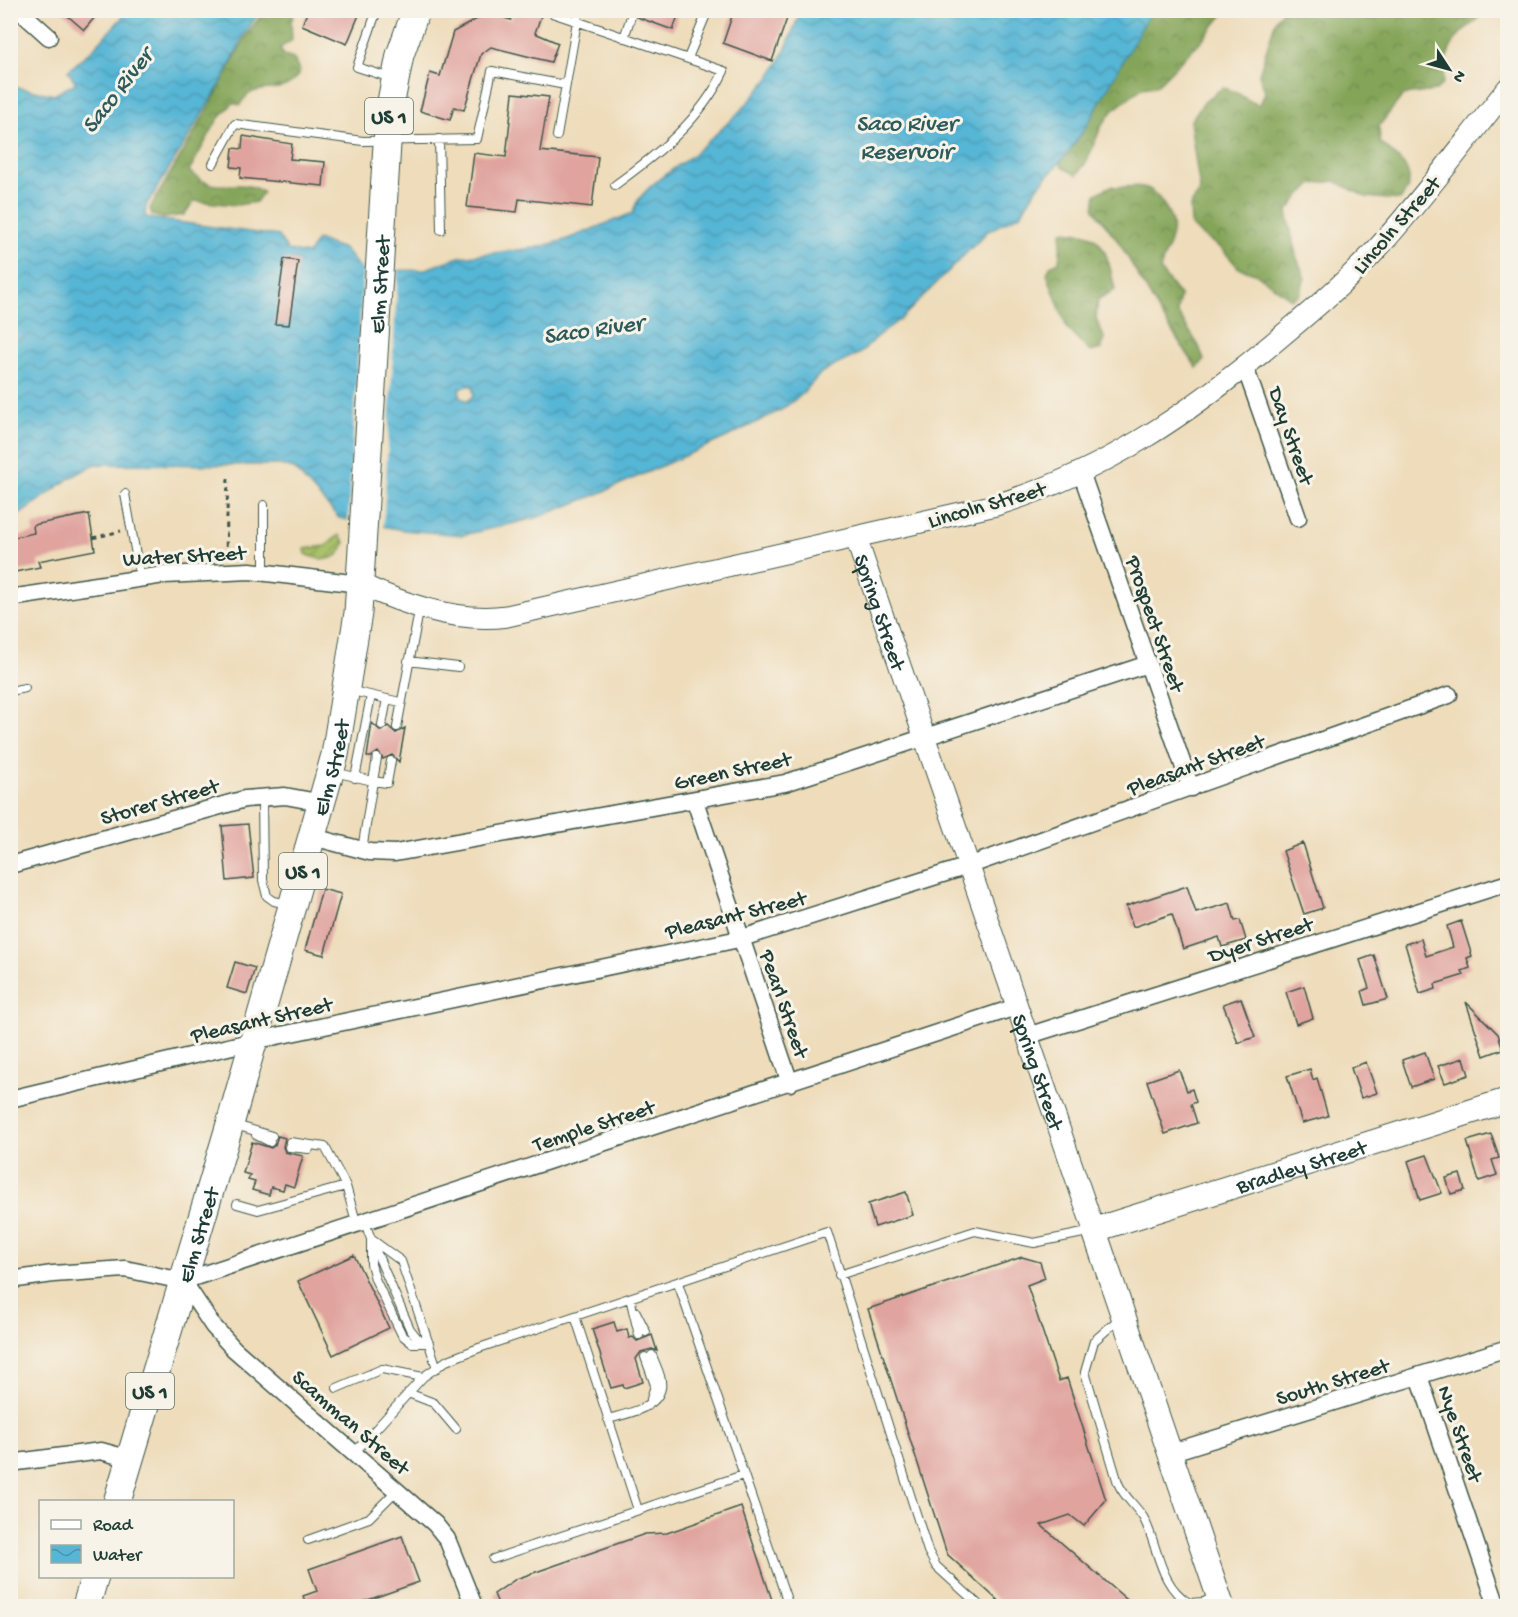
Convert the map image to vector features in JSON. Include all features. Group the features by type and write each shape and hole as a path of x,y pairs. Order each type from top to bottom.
{"main road":[{"name":"Elm Street","path":"118,1500 183,1281 239,1127 253,1041 323,803 343,774 359,693 360,584 387,140 395,80 416,10"},
{"name":"Bradley Street","path":"1094,1230 1508,1100"},
{"name":"Spring Street","path":"1094,1230 1220,1601"},
{"path":"86,1606 94,1578"}],"street":[{"path":"19,10 50,37"},
{"name":"Lincoln Street","path":"360,584 386,596 420,606 476,618 507,616 996,505 1025,496 1081,472 1116,456 1173,422 1245,367 1313,310 1374,252 1508,88"},
{"name":"Day Street","path":"1245,367 1298,518"},
{"name":"Prospect Street","path":"1081,472 1191,788"},
{"name":"Spring Street","path":"856,538 1094,1230"},
{"name":"Water Street","path":"10,598 140,577 250,571 360,584"},
{"name":"Green Street","path":"313,837 362,850 395,853 785,783 1148,664"},
{"name":"Pleasant Street","path":"10,1099 253,1041 739,939 968,866 1449,695"},
{"name":"Storer Street","path":"10,865 207,809 262,797 285,796 323,803"},
{"name":"Pearl Street","path":"694,801 739,939 790,1083"},
{"name":"Dyer Street","path":"1027,1036 1508,883"},
{"name":"Temple Street","path":"183,1281 1016,1007"},
{"path":"10,1280 53,1274 125,1269 183,1281"},
{"name":"Scamman Street","path":"183,1281 213,1326 234,1349 414,1504 447,1539 474,1606"},
{"name":"South Street","path":"1169,1453 1508,1348"},
{"name":"Nye Street","path":"1419,1376 1497,1606"},
{"path":"10,1463 101,1451 130,1459"}],"lane":[{"path":"377,10 357,67 395,80"},
{"path":"557,136 575,21 579,10"},
{"path":"624,38 633,10"},
{"path":"688,58 708,10"},
{"path":"552,13 724,71 714,93 664,149 615,185"},
{"path":"213,164 235,124 363,141 477,139 492,71 565,85"},
{"path":"439,139 441,230"},
{"path":"125,494 140,577"},
{"path":"264,505 264,573"},
{"path":"397,727 420,606"},
{"path":"408,661 458,667"},
{"path":"10,691 25,688"},
{"path":"359,693 400,702"},
{"path":"382,725 387,699"},
{"path":"362,850 377,758"},
{"path":"343,774 387,783 391,760"},
{"path":"262,797 264,888 274,901 293,905"},
{"path":"239,1127 271,1139"},
{"path":"290,1144 325,1147 346,1186 361,1224 371,1239 410,1329 418,1339 429,1343"},
{"path":"237,1204 258,1210 346,1186"},
{"path":"838,1275 975,1231 1034,1243 1094,1230"},
{"path":"355,1452 423,1377 479,1348 575,1316 631,1301 827,1232 838,1275 928,1551 936,1566 980,1606"},
{"path":"371,1239 401,1261 437,1368"},
{"path":"678,1283 789,1606"},
{"path":"631,1301 642,1334"},
{"path":"575,1316 638,1510"},
{"path":"1123,1316 1094,1341 1085,1372 1118,1483 1122,1494 1143,1517 1173,1592 1189,1603 1220,1601"},
{"path":"608,1419 645,1406 652,1397 655,1385 649,1356"},
{"path":"337,1388 382,1369 423,1377"},
{"path":"408,1393 434,1403 456,1429"},
{"path":"493,1559 743,1475"},
{"path":"308,1540 369,1518 397,1490"}],"path":[{"path":"226,557 228,474"},
{"path":"93,538 132,529"}],"green space":[{"path":"265,10 295,11 291,22 292,40 280,48 283,55 294,59 300,72 286,86 253,92 246,96 240,105 233,103 218,119 189,171 209,183 244,185 263,192 256,202 237,205 194,201 184,215 163,218 152,215 150,208 212,102 246,36"},
{"path":"1283,10 1483,11 1452,45 1445,63 1443,83 1435,91 1403,95 1379,126 1380,142 1401,162 1409,175 1406,191 1400,200 1366,197 1335,181 1313,184 1300,195 1287,212 1296,256 1305,278 1299,295 1291,299 1255,273 1239,268 1221,248 1201,235 1191,225 1190,206 1200,191 1190,122 1203,103 1222,88 1260,105 1265,92 1259,74 1276,19"},
{"path":"1135,11 1226,11 1201,41 1156,86 1142,88 1112,111 1101,127 1087,161 1077,175 1062,167 1054,147"},
{"path":"1111,186 1139,186 1149,189 1158,196 1168,211 1172,235 1160,270 1180,296 1177,312 1199,346 1204,360 1197,368 1161,315 1120,244 1094,209 1096,194"},
{"path":"1062,231 1083,233 1093,237 1099,242 1110,266 1115,290 1098,299 1096,318 1105,340 1101,349 1090,352 1067,328 1047,274 1050,266 1059,262"},
{"path":"339,535 345,542 343,549 335,557 324,559 306,554 305,549 326,546"}],"water":[{"name":"Saco River Reservoir","path":"128,11 260,11 244,35 222,82 146,206 145,215 148,218 279,236 289,250 308,254 317,240 344,249 362,271 423,270 459,257 535,248 565,240 633,213 641,196 649,188 705,144 772,74 801,11 1151,11 1089,122 1069,152 1035,190 1021,214 988,231 903,317 880,334 861,353 822,372 802,394 781,410 725,438 598,494 536,518 463,535 403,530 339,518 294,469 280,465 95,464 70,478 11,521 11,86 54,95 76,83 68,71 94,48","holes":["472,385 474,395 468,401 461,398 459,388"]}],"pier":[{"path":"363,268 398,268 383,528 348,523"}],"building":[{"path":"61,10 101,10 84,30"},
{"path":"308,10 361,10 347,44 302,25"},
{"path":"514,10 543,10 535,33 558,43 551,62 491,47 481,54 464,110 454,107 450,120 420,111 430,73 440,76 453,32 488,13 511,20"},
{"path":"639,10 680,10 673,30 637,17"},
{"path":"734,10 790,10 772,61 723,43"},
{"path":"513,93 549,97 540,151 598,157 592,207 519,199 517,212 467,207 474,153 506,157"},
{"path":"243,136 292,144 290,159 325,162 323,186 240,178 241,168 231,167 233,148 242,149"},
{"path":"284,259 298,261 289,325 275,324"},
{"path":"89,514 95,550 38,561 40,567 10,573 10,538 34,533 33,525"},
{"path":"372,723 381,731 388,726 396,733 405,728 399,762 392,755 383,759 378,752 367,757"},
{"path":"248,824 254,878 227,881 222,826"},
{"path":"1303,843 1323,908 1304,914 1283,851"},
{"path":"1187,886 1196,913 1230,903 1235,921 1240,920 1246,940 1222,947 1219,937 1183,949 1172,914 1133,927 1126,906"},
{"path":"322,889 341,894 324,955 305,950"},
{"path":"1461,921 1472,956 1467,958 1470,968 1462,971 1464,975 1435,984 1436,989 1420,994 1405,944 1421,939 1426,956 1453,947 1447,926"},
{"path":"1374,955 1388,999 1366,1005 1362,991 1369,988 1360,960"},
{"path":"235,962 255,968 247,994 227,988"},
{"path":"1304,986 1313,1018 1296,1024 1286,992"},
{"path":"1241,998 1255,1037 1238,1043 1223,1004"},
{"path":"1466,1002 1498,1034 1503,1049 1484,1056"},
{"path":"1425,1052 1434,1079 1411,1087 1402,1060"},
{"path":"1464,1058 1469,1075 1445,1083 1438,1066"},
{"path":"1366,1062 1377,1093 1361,1098 1351,1068"},
{"path":"1310,1069 1313,1080 1317,1078 1328,1116 1302,1123 1287,1076"},
{"path":"1179,1070 1187,1091 1192,1089 1196,1102 1191,1104 1197,1123 1165,1134 1147,1081"},
{"path":"1491,1134 1499,1158 1492,1160 1497,1175 1479,1181 1467,1141"},
{"path":"278,1136 285,1138 283,1147 285,1152 303,1156 294,1187 285,1184 283,1190 271,1187 269,1195 252,1190 255,1182 248,1180 250,1175 243,1173 252,1142 271,1148 275,1145"},
{"path":"1427,1155 1442,1193 1420,1200 1408,1161"},
{"path":"1460,1174 1465,1190 1451,1194 1446,1178"},
{"path":"906,1192 913,1215 875,1227 868,1204"},
{"path":"354,1255 389,1328 333,1355 298,1281"},
{"path":"1022,1257 1040,1262 1045,1278 1027,1285 1059,1381 1067,1378 1106,1500 1084,1526 1070,1515 1041,1525 1134,1606 1004,1606 947,1554 868,1309"},
{"path":"614,1322 617,1332 627,1329 629,1338 633,1337 637,1341 652,1335 657,1351 652,1349 641,1352 636,1359 643,1382 624,1388 623,1385 611,1388 592,1329"},
{"path":"741,1507 774,1606 499,1606 494,1594 516,1579 645,1534 667,1533"},
{"path":"402,1536 419,1582 351,1606 307,1606 303,1596 317,1591 309,1569"}],"water label":[{"name":"Saco River","path":"116,90"},
{"name":"Saco River","path":"593,328"}]}
